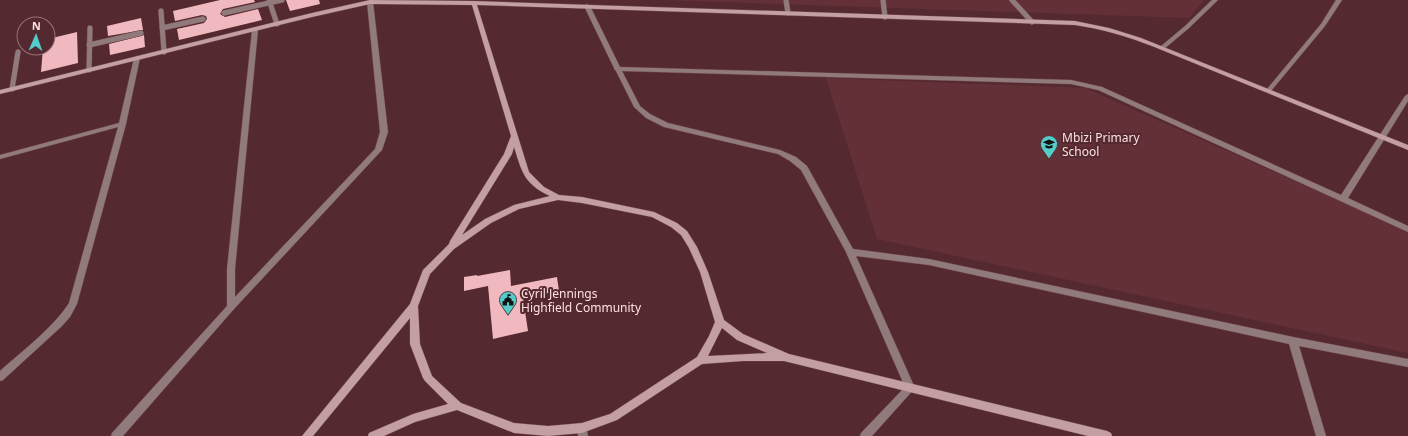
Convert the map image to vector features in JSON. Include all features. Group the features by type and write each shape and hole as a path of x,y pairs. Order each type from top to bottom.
{"street":[{"path":"1162,48 1188,27 1215,0"},
{"path":"1269,90 1323,25 1339,0"},
{"path":"116,436 231,307 378,150 384,132 370,2"},
{"path":"0,92 370,2 470,2 1075,23 1097,26 1124,33 1269,90 1408,148"},
{"path":"470,2 514,138 526,173 529,177 541,189 558,197 582,200 654,215 674,225 684,233 693,246 704,272 720,322 740,337 787,358 1107,436"},
{"path":"587,6 616,69 637,107 648,116 666,125 780,152 793,159 804,168 850,252 910,388"},
{"path":"231,307 231,269 255,30"},
{"path":"0,377 58,324 73,304 122,124 137,58"},
{"path":"616,69 1071,82 1086,84 1100,88 1408,229"},
{"path":"1343,199 1408,96"},
{"path":"0,157 122,124"},
{"path":"451,247 508,154 514,138"},
{"path":"307,436 414,306 426,272 451,247 488,221 517,206 558,197"},
{"path":"850,252 929,262 1293,341 1408,364"},
{"path":"414,306 415,344 428,378 457,406 514,428 548,431 582,432 613,417 700,360 713,338 720,322"},
{"path":"1293,341 1321,436"},
{"path":"700,360 743,357 787,358"},
{"path":"865,436 910,388"},
{"path":"374,436 413,418 457,406"}],"lane":[{"path":"224,13 269,1 282,0"},
{"path":"786,0 788,13"},
{"path":"883,0 885,17"},
{"path":"1012,0 1032,22"},
{"path":"269,1 277,24"},
{"path":"161,10 164,52"},
{"path":"162,28 203,19"},
{"path":"89,70 90,28"},
{"path":"90,45 141,33"},
{"path":"12,89 17,56"}],"shaded area":[{"path":"660,0 1204,0 1189,18"},
{"name":"Mbizi Primary School","path":"826,78 1085,88 1408,231 1408,353 877,239"}],"building":[{"path":"220,0 254,0 255,2 223,9 220,14 225,17 258,9 262,20 179,40 177,29 204,23 207,19 206,16 202,15 175,21 173,11"},
{"path":"286,0 319,0 320,4 290,11"},
{"path":"141,18 143,30 108,36 107,26"},
{"path":"77,32 78,63 41,72 42,56 56,56 56,37"},
{"path":"144,35 145,47 110,55 109,44"},
{"name":"Cyril Jennings Highfield Community","path":"510,270 511,286 557,277 559,291 523,298 528,331 493,339 488,286 464,291 464,277"}],"place":[{"name":"Mbizi Primary School","path":"1049,159"},
{"name":"Cyril Jennings Highfield Community","path":"508,315"}]}
